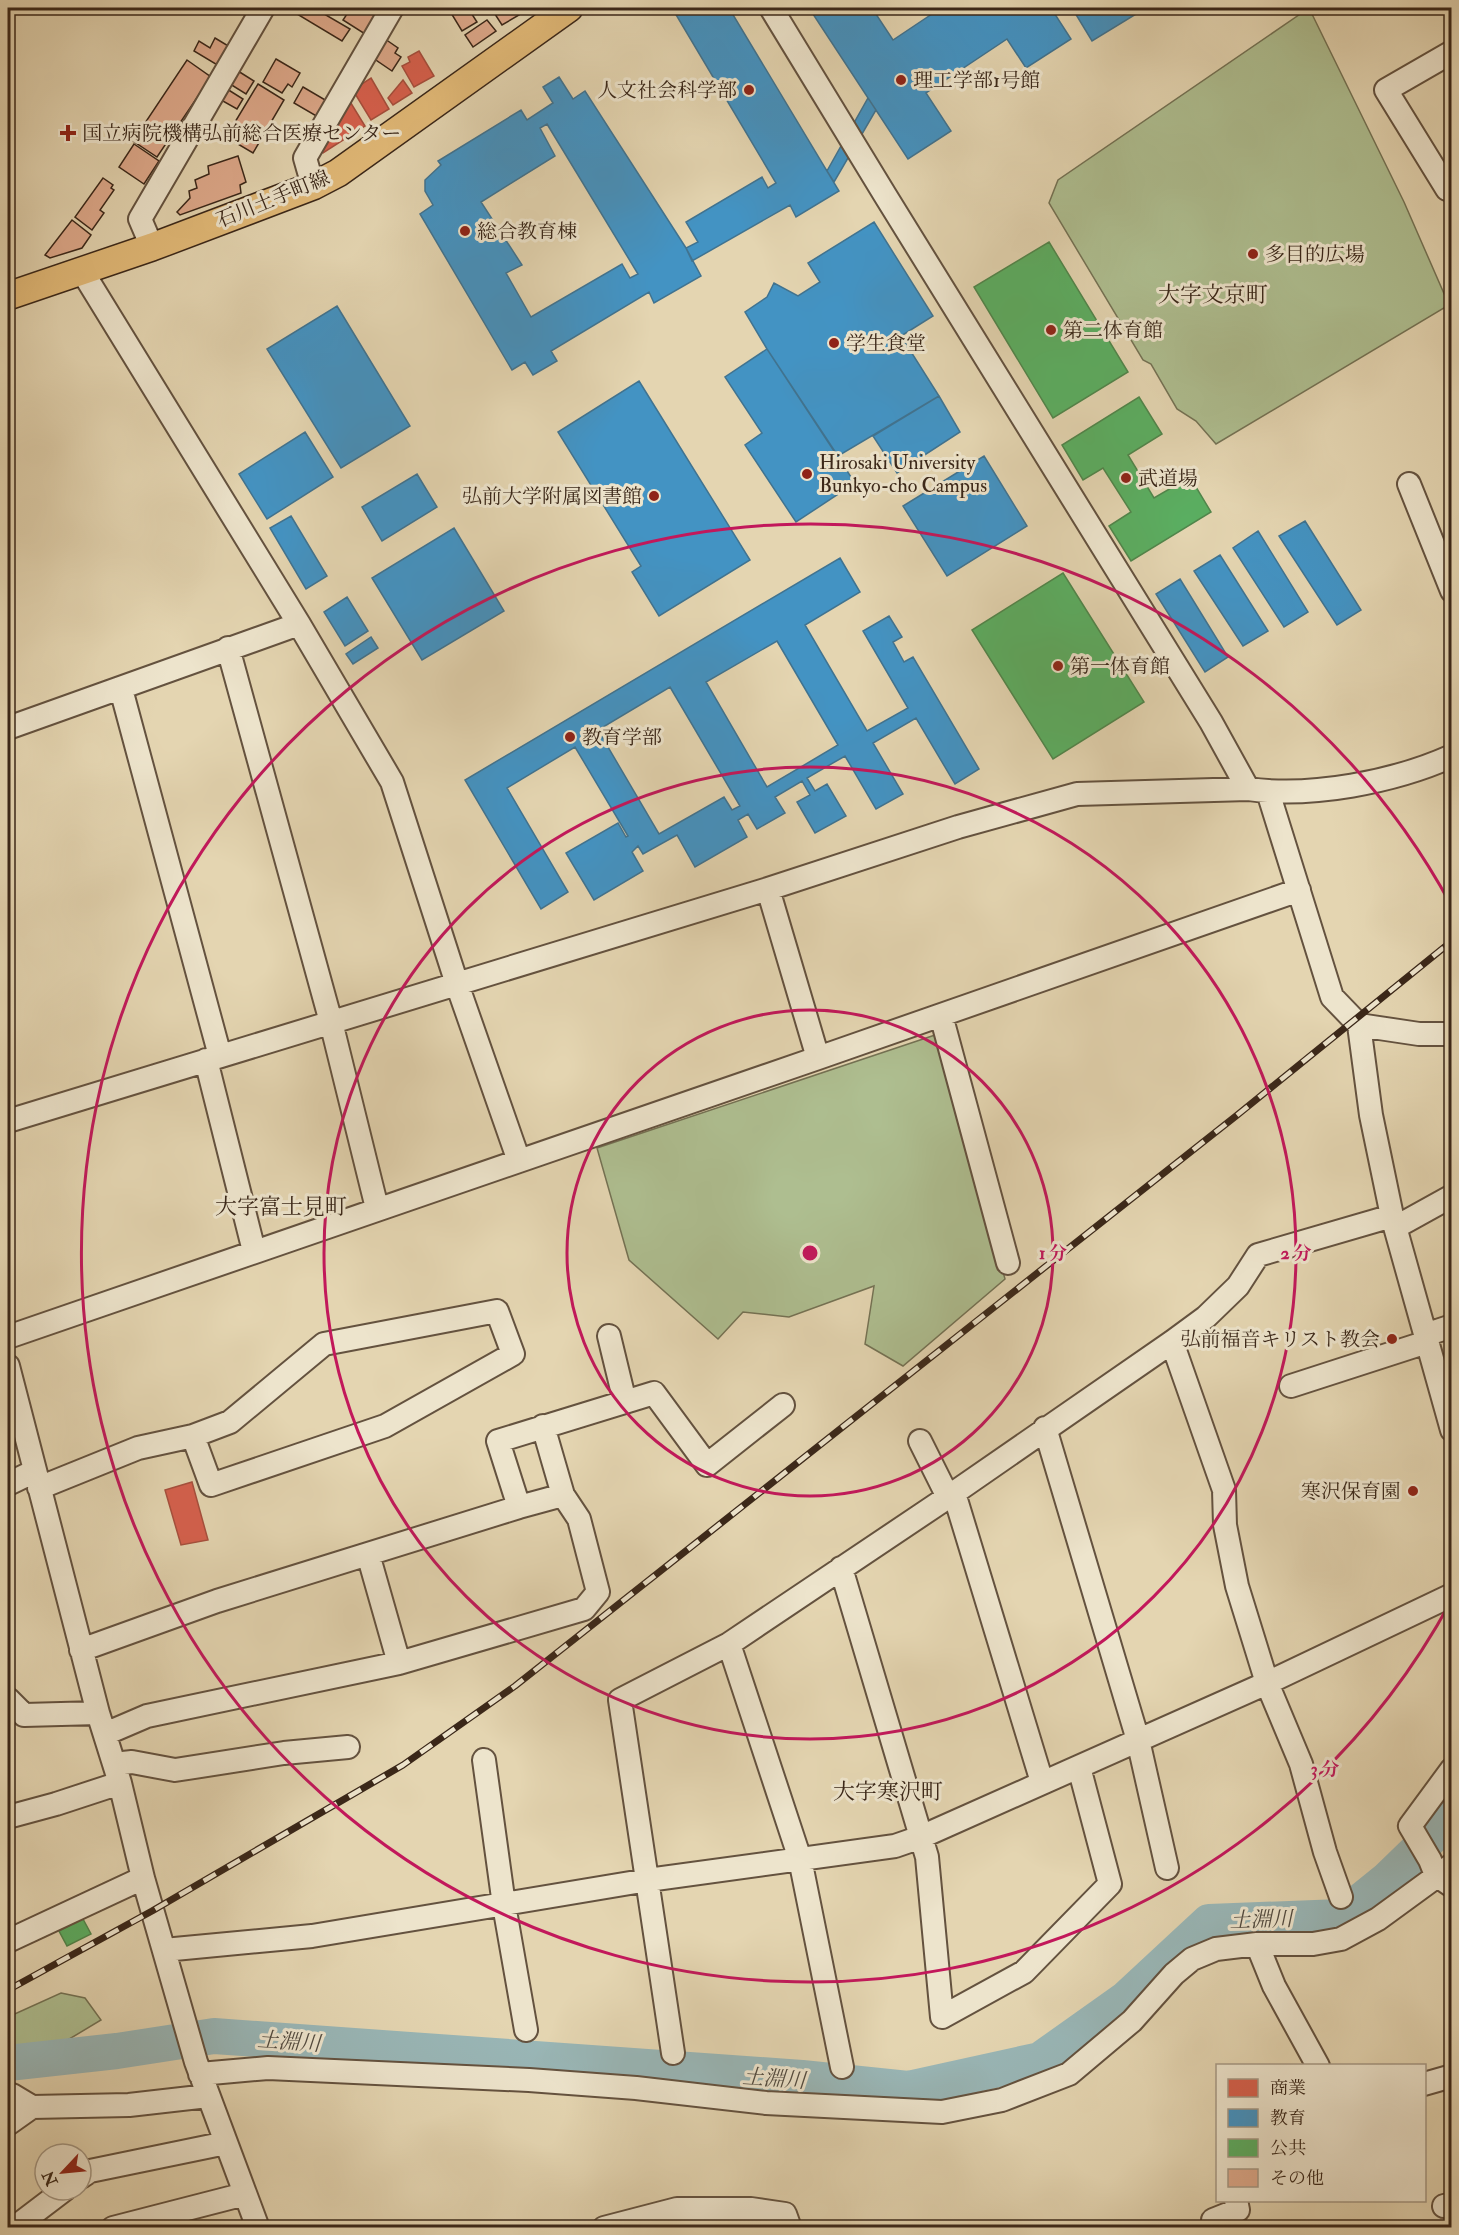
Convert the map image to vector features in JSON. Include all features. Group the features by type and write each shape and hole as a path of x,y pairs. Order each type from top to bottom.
{"main road":[{"name":"石川土手町線","path":"8,296 152,247 313,186 338,173 569,8"}],"street":[{"path":"152,247 140,219 263,8"},
{"path":"313,186 305,158 392,8"},
{"path":"771,8 1211,722 1258,790 1299,890 1332,997 1359,1025 1371,1115 1394,1221 1426,1338 1448,1400 1452,1430"},
{"path":"1450,191 1386,90 1452,52"},
{"path":"82,271 299,624 392,782 457,984 519,1161"},
{"path":"1409,484 1452,591"},
{"path":"8,728 299,624"},
{"path":"228,648 331,1022 377,1208"},
{"path":"121,689 213,1058 254,1251"},
{"path":"8,1121 768,889 958,827 1077,794 1333,789 1431,765 1452,756"},
{"path":"768,889 818,1058"},
{"path":"8,1337 1299,890"},
{"path":"941,1015 1008,1263"},
{"path":"1359,1025 1419,1034 1452,1034"},
{"path":"673,2053 620,1700 729,1644 951,1495 1172,1342 1206,1317 1238,1286 1258,1255 1347,1230 1394,1221 1452,1196"},
{"path":"8,1484 37,1479 138,1448 193,1436 230,1422 324,1344 497,1311 513,1354 385,1426 211,1485 193,1436"},
{"path":"1290,1386 1426,1338 1452,1326"},
{"path":"609,1336 625,1402"},
{"path":"1172,1342 1224,1490 1225,1525 1237,1586 1267,1683 1301,1764 1325,1852 1341,1897"},
{"path":"8,1366 98,1713 198,2068 258,2228"},
{"path":"519,1506 498,1441 654,1394 707,1465 783,1405"},
{"path":"105,1734 147,1716 399,1663 584,1609 597,1592 579,1519 563,1495 543,1426"},
{"path":"1045,1428 1138,1740 1167,1868"},
{"path":"920,1441 951,1495 1042,1782"},
{"path":"81,1650 217,1601 519,1506 563,1495"},
{"path":"368,1554 399,1663"},
{"path":"841,1568 927,1857 942,2017 1024,1972 1110,1884 1079,1767"},
{"path":"164,1950 312,1936 648,1880 895,1846 921,1838 1267,1683 1452,1595"},
{"path":"729,1644 800,1859 842,2067"},
{"path":"8,1699 24,1715 98,1713"},
{"path":"8,1817 56,1804 117,1774 132,1762 175,1770 284,1753 348,1747"},
{"path":"484,1760 504,1905 526,2030"},
{"path":"198,2068 268,2068 529,2080 636,2088 766,2103 942,2112 1002,2100 1069,2074 1132,2021 1174,1974 1192,1959 1216,1949 1257,1944 1313,1944 1341,1939 1378,1919 1442,1871 1410,1826 1452,1769"},
{"path":"8,1941 143,1878"},
{"path":"1257,1944 1274,1986 1317,2064"},
{"path":"1426,2084 1452,2076"},
{"path":"8,2096 12,2095 32,2107 129,2105 208,2096"},
{"path":"8,2124 32,2107"},
{"path":"93,2169 226,2143"},
{"path":"113,2228 245,2194"},
{"path":"14,2228 48,2202"},
{"path":"1215,2228 1213,2220 1238,2210 1236,2202"},
{"path":"604,2228 677,2209 751,2209 785,2214 790,2228"}],"green space":[{"name":"多目的広場","path":"1309,8 1404,202 1449,305 1216,444 1196,421 1177,409 1151,364 1143,360 1049,203 1058,180"},
{"path":"938,1034 1005,1279 903,1366 865,1344 874,1286 789,1317 743,1312 718,1339 629,1260 597,1148"},
{"path":"61,1993 85,1998 101,2020 66,2041 8,2051 8,2017"}],"building: 商業":[{"path":"419,51 434,76 414,87 402,66 410,62 408,57"},
{"path":"371,78 389,109 371,120 354,92 358,90 357,87"},
{"path":"403,80 412,93 393,105 388,98"},
{"path":"349,100 365,126 323,153 319,146"},
{"path":"192,1482 208,1540 181,1545 165,1490"}],"building: 教育":[{"name":"人文社会科学部","path":"672,8 729,8 839,191 796,217 790,205 692,261 686,248 698,242 686,222 762,177 768,188 776,183"},
{"name":"理工学部1号館","path":"809,8 872,8 893,40 941,8 1051,8 1071,39 1026,68 1007,39 926,93 951,131 908,159"},
{"path":"1072,8 1146,8 1092,41"},
{"name":"総合教育棟","path":"559,77 573,99 585,91 686,248 701,276 654,303 649,292 551,351 557,361 533,375 525,362 512,370 420,214 433,205 425,191 425,180 441,165 438,161 521,110 527,120 553,103 543,87","holes":["547,124 638,274 630,278 622,264 531,317 506,273 522,265 481,202 555,156 540,128"]},
{"path":"868,98 876,110 834,182 827,171"},
{"name":"学生食堂","path":"874,222 933,316 901,336 939,396 838,456 745,312 767,297 774,283 798,296 820,282 808,263"},
{"path":"337,306 410,426 341,468 267,349"},
{"path":"767,349 855,483 796,522 745,445 762,433 725,377"},
{"name":"弘前大学附属図書館","path":"639,381 750,560 659,616 632,572 641,566 558,432"},
{"path":"939,396 960,432 897,473 873,436"},
{"path":"305,432 333,477 267,519 239,474"},
{"path":"984,456 1027,526 947,576 903,506"},
{"path":"417,474 437,507 382,541 362,507"},
{"path":"291,516 327,576 306,589 270,528"},
{"path":"1305,521 1361,610 1337,625 1279,536"},
{"path":"454,528 504,611 422,660 372,578"},
{"path":"1258,531 1308,612 1284,627 1233,548"},
{"path":"1220,555 1268,631 1243,646 1194,571"},
{"name":"教育学部","path":"840,558 860,592 805,625 867,731 908,708 863,631 889,616 902,637 893,642 904,662 913,657 979,769 955,784 916,718 873,743 903,794 876,809 845,756 807,778 815,791 827,784 846,816 815,833 797,802 810,795 802,781 775,797 785,813 757,829 748,814 738,820 747,837 695,867 677,835 643,854 638,846 632,852 643,871 594,900 566,853 618,823 626,837 628,836 575,747 507,788 568,892 541,909 465,780","holes":["777,641 838,745 767,787 706,682","670,687 740,806 732,810 724,797 659,834 598,730"]},
{"path":"1180,579 1228,657 1205,672 1156,594"},
{"path":"347,597 368,631 345,646 324,612"},
{"path":"371,637 378,648 353,664 346,654"}],"building: 公共":[{"name":"第二体育館","path":"1049,242 1128,372 1053,418 974,287"},
{"name":"武道場","path":"1139,397 1162,434 1128,455 1154,498 1190,477 1211,512 1131,561 1109,526 1131,512 1103,468 1083,480 1062,445"},
{"name":"第一体育館","path":"1063,573 1144,702 1053,759 972,630"},
{"path":"83,1919 91,1934 67,1946 59,1931"}],"building: その他":[{"path":"300,8 314,8 350,29 342,41 297,14"},
{"path":"351,8 365,8 377,15 365,34 343,20"},
{"path":"448,8 468,8 477,22 462,31"},
{"path":"491,8 515,8 519,15 502,25"},
{"path":"487,20 496,31 473,47 465,35"},
{"path":"215,38 230,47 219,66 194,51 199,41 210,48"},
{"path":"385,39 398,48 395,53 401,57 392,71 373,58"},
{"path":"276,59 300,73 292,87 288,84 282,93 263,82"},
{"path":"187,60 211,77 157,157 133,141"},
{"path":"238,71 254,81 246,94 230,84"},
{"path":"258,84 284,100 253,153 226,137"},
{"path":"303,87 327,101 318,117 294,103"},
{"path":"227,89 243,99 237,109 221,100"},
{"path":"134,144 159,161 144,184 119,167"},
{"path":"238,156 246,182 240,185 241,193 180,215 177,212 190,198 189,191 197,188 195,180 209,174 208,166"},
{"path":"103,178 113,185 111,188 114,190 100,210 104,213 92,230 75,217"},
{"path":"72,220 91,235 82,248 50,258 45,255"}],"waterway":[{"name":"土淵川","path":"8,2063 117,2051 214,2036 802,2078 908,2089 1040,2060 1126,1999 1209,1922 1341,1917 1388,1879 1452,1817"}],"railway":[{"path":"8,1990 152,1911 403,1765 515,1686 1236,1116 1452,941"}],"place":[{"name":"理工学部1号館","path":"901,80"},
{"name":"人文社会科学部","path":"749,90"},
{"name":"国立病院機構弘前総合医療センター","path":"68,133"},
{"name":"総合教育棟","path":"465,231"},
{"name":"多目的広場","path":"1253,254"},
{"name":"第二体育館","path":"1051,330"},
{"name":"学生食堂","path":"834,343"},
{"name":"Hirosaki University Bunkyo-cho Campus","path":"807,474"},
{"name":"武道場","path":"1126,478"},
{"name":"弘前大学附属図書館","path":"654,496"},
{"name":"第一体育館","path":"1058,666"},
{"name":"教育学部","path":"570,737"},
{"name":"弘前福音キリスト教会","path":"1392,1339"},
{"name":"寒沢保育園","path":"1413,1491"}],"district":[{"name":"大字文京町","path":"1213,295"},
{"name":"大字富士見町","path":"281,1207"},
{"name":"大字寒沢町","path":"888,1792"}]}
